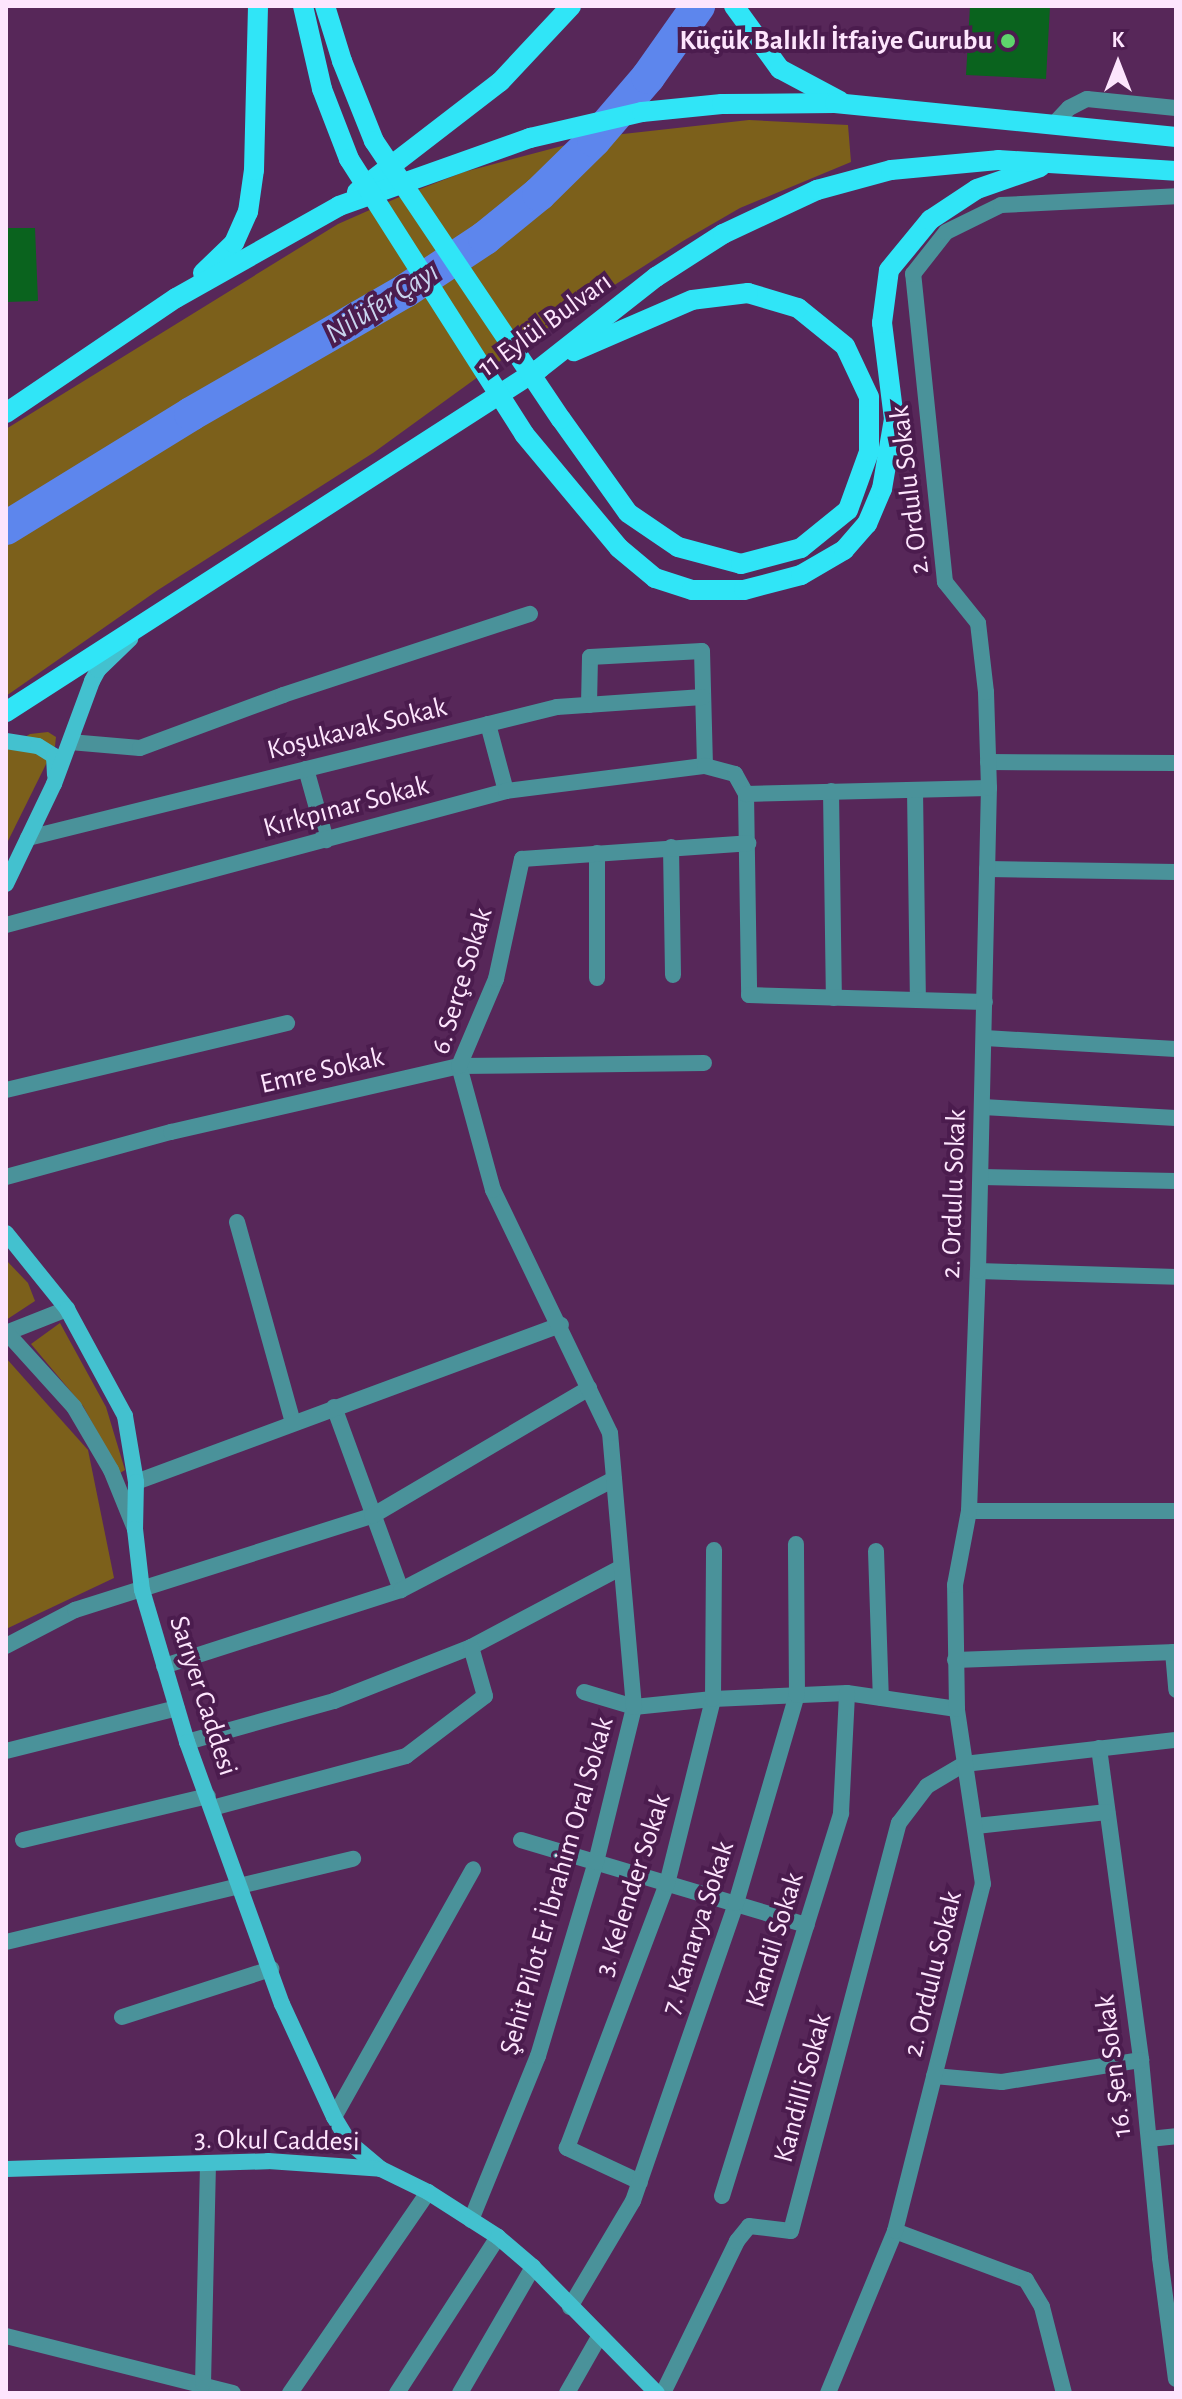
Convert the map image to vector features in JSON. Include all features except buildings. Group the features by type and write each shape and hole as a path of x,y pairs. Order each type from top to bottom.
{"main road":[{"path":"176,298 234,243 248,212 254,170 258,6"},
{"path":"303,6 322,89 349,159 524,434 619,548 655,578 692,590 744,590 801,575 844,550 867,524 882,489 894,419 882,323 889,270 930,220 977,189 1050,163"},
{"path":"325,6 342,61 374,141 628,513 678,547 741,564 801,548 848,510 869,452 869,397 845,346 798,308 748,293 692,300 548,362"},
{"path":"6,413 176,298 339,206 500,82 571,6"},
{"path":"734,6 780,69 847,104"},
{"path":"339,206 530,138 642,112 722,104 847,104 1176,137"},
{"name":"11 Eylül Bulvarı","path":"6,712 548,362 656,277 723,234 817,190 891,170 998,160 1176,171"}],"street":[{"path":"1054,124 1069,108 1087,99 1176,108"},
{"name":"2. Ordulu Sokak","path":"828,2393 895,2231 983,1884 957,1709 955,1585 969,1511 985,1038 988,762 978,623 945,582 913,274 946,232 1001,205 1176,196"},
{"path":"70,742 140,748 283,695 530,614"},
{"path":"6,884 54,784 81,703 98,670 154,617"},
{"path":"589,705 590,657 702,651 705,766 735,774 746,794 749,995 985,1002"},
{"name":"Koşukavak Sokak","path":"28,838 557,707 703,697"},
{"path":"488,724 506,791"},
{"path":"6,741 38,746 54,756 54,784"},
{"path":"988,762 1176,763"},
{"name":"Kırkpınar Sokak","path":"6,925 506,791 705,766"},
{"path":"306,769 326,840"},
{"path":"746,794 989,788"},
{"path":"915,790 918,1000"},
{"path":"831,791 834,998"},
{"name":"6. Serçe Sokak","path":"561,1325 493,1190 459,1066 496,979 522,859 748,843"},
{"path":"671,847 673,975"},
{"path":"597,853 597,978"},
{"path":"987,869 1176,872"},
{"path":"6,1090 287,1023"},
{"path":"985,1038 1176,1049"},
{"name":"Emre Sokak","path":"6,1177 171,1132 459,1066 704,1063"},
{"path":"983,1107 1176,1118"},
{"path":"981,1177 1176,1181"},
{"path":"237,1222 293,1423"},
{"name":"Sarıyer Caddesi","path":"6,1233 67,1309 125,1416 136,1482 135,1529 142,1590 187,1742 282,2004 334,2117 349,2142 381,2169"},
{"path":"978,1271 1176,1277"},
{"path":"67,1309 7,1333 74,1407 111,1470 135,1529"},
{"path":"136,1482 561,1325"},
{"name":"Şehit Pilot Er İbrahim Oral Sokak","path":"471,2220 538,2056 596,1862 634,1707 610,1433 561,1325"},
{"path":"6,1646 75,1610 372,1516 589,1388"},
{"path":"334,1407 401,1590"},
{"path":"164,1666 401,1590 614,1479"},
{"path":"969,1511 1176,1511"},
{"name":"7. Kanarya Sokak","path":"570,2307 633,2201 736,1903 797,1695 796,1544"},
{"name":"3. Kelender Sokak","path":"640,2182 567,2148 667,1884 713,1699 714,1550"},
{"path":"876,1551 881,1698"},
{"path":"187,1742 334,1701 471,1647 620,1568"},
{"path":"23,1840 210,1802 406,1756 485,1696 471,1647"},
{"path":"955,1660 1174,1652 1176,1690"},
{"path":"584,1692 634,1707 713,1699 847,1693 957,1709"},
{"name":"Kandil Sokak","path":"722,2196 841,1813 847,1693"},
{"path":"6,1751 177,1708"},
{"path":"964,1764 1176,1740"},
{"name":"16. Şen Sokak","path":"1099,1748 1149,2139 1168,2257 1176,2379"},
{"name":"Kandilli Sokak","path":"663,2393 737,2241 749,2226 791,2231 899,1823 927,1786 964,1764"},
{"path":"976,1826 1107,1812"},
{"path":"521,1840 807,1925"},
{"path":"6,1942 353,1859"},
{"path":"334,2117 473,1869"},
{"path":"122,2017 271,1969"},
{"path":"934,2076 1002,2082 1141,2060"},
{"path":"1149,2139 1176,2136"},
{"name":"3. Okul Caddesi","path":"6,2169 268,2161 381,2169 428,2192 498,2237 533,2267 657,2393"},
{"path":"203,2384 208,2164"},
{"path":"290,2393 428,2192"},
{"path":"895,2231 1026,2280 1042,2307 1064,2393"},
{"path":"397,2393 498,2237"},
{"path":"460,2393 533,2267"},
{"path":"6,2336 233,2393"},
{"path":"567,2393 599,2337"}],"shaded area":[{"path":"749,120 848,125 851,162 740,208 683,241 529,340 373,453 158,590 6,696 6,429 338,224 397,198 464,172 596,137"},
{"path":"48,732 56,737 55,746 6,845 6,748 30,734"},
{"path":"6,1260 28,1283 35,1301 6,1320"},
{"path":"60,1323 106,1407 125,1470 120,1473 83,1406 31,1344"},
{"path":"6,1358 88,1450 114,1578 6,1629"}],"waterway":[{"name":"Nilüfer Çayı","path":"6,528 191,414 405,291 485,238 539,194 594,140 648,77 698,6"}],"place":[{"name":"Küçük Balıklı İtfaiye Gurubu","path":"1008,41"}]}
